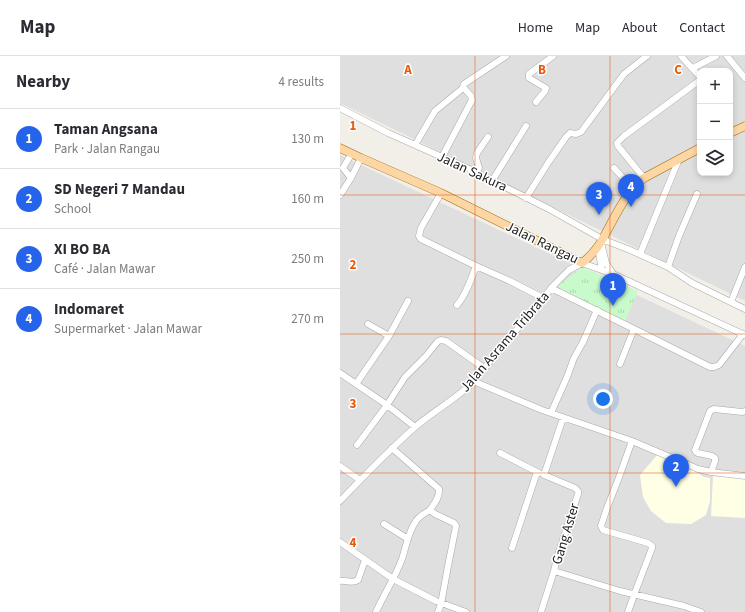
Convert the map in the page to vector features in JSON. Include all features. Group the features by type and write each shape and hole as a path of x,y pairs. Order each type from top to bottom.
{"main road":[{"path":"733,132 745,126"},
{"name":"Jalan Rangau","path":"340,148 441,193 574,262"},
{"path":"574,262 587,259 595,251 620,207 633,189 644,178 697,150"}],"street":[{"path":"415,145 435,111 463,88 465,83 506,56"},
{"path":"536,102 546,88 529,78 529,74 553,56"},
{"path":"526,198 566,137 570,133 576,134 581,132 624,74 647,56"},
{"path":"681,56 697,74"},
{"path":"693,68 716,56"},
{"path":"727,56 745,78"},
{"path":"644,178 617,143 697,80"},
{"path":"442,157 472,100 472,96 463,88"},
{"name":"Jalan Sakura","path":"340,108 388,133 476,173 549,209 600,243 640,254 668,267 692,283 745,309"},
{"path":"492,181 526,126"},
{"path":"476,173 478,168 476,158 477,153 488,137"},
{"path":"350,178 341,169 352,153"},
{"path":"340,195 361,158"},
{"path":"640,254 679,159"},
{"path":"614,168 633,189"},
{"path":"441,193 421,228 419,236 421,239 476,266 510,280 543,298"},
{"path":"668,267 679,236 697,194"},
{"path":"600,243 602,270"},
{"path":"600,243 606,263 613,274"},
{"name":"Jalan Rangau","path":"574,262 613,274 744,334"},
{"name":"Jalan Asrama Tribrata","path":"340,501 392,448 415,427 459,395 473,381 574,262"},
{"path":"457,305 467,288 476,266"},
{"path":"731,302 745,267"},
{"path":"552,288 710,367 719,365 744,334"},
{"path":"356,384 389,336 408,301"},
{"path":"551,413 574,358 583,342 597,310"},
{"path":"368,324 389,336"},
{"path":"620,364 634,329"},
{"path":"357,445 387,405 405,377 426,356 438,341 446,341 484,368"},
{"path":"341,375 387,405 415,427"},
{"path":"473,381 563,418 632,442 698,468 711,472 745,476"},
{"path":"711,472 715,458 698,453 695,450 710,411 714,409 731,412 745,411"},
{"path":"500,453 544,475 563,418"},
{"path":"628,612 652,546 648,543 603,530 601,526 632,442"},
{"path":"376,612 402,559 411,529 417,520 430,510 440,492 439,489 392,448"},
{"path":"340,466 360,480"},
{"path":"512,548 537,472"},
{"name":"Gang Aster","path":"544,475 575,488 578,491 554,572 634,595 684,606 701,612"},
{"path":"430,510 434,514 454,523 456,526 441,604 438,612"},
{"path":"384,524 408,539"},
{"path":"340,542 393,579 441,604 466,612"},
{"path":"340,581 352,582 358,580 366,560"},
{"path":"541,612 554,572"}],"shaded area":[{"path":"340,56 745,56 745,301 340,103"},
{"path":"340,155 745,346 745,612 340,612"},
{"path":"658,454 688,466 704,477 710,478 710,501 706,515 691,524 666,523 651,511 643,497 640,475"},
{"path":"713,476 745,478 745,518 711,516"}],"green space":[{"path":"582,267 638,291 625,321 555,288"}],"place":[{"name":"Indomaret","path":"631,207"},
{"name":"XI BO BA","path":"599,215"},
{"name":"Taman Angsana","path":"613,306"},
{"name":"SD Negeri 7 Mandau","path":"676,487"}]}
